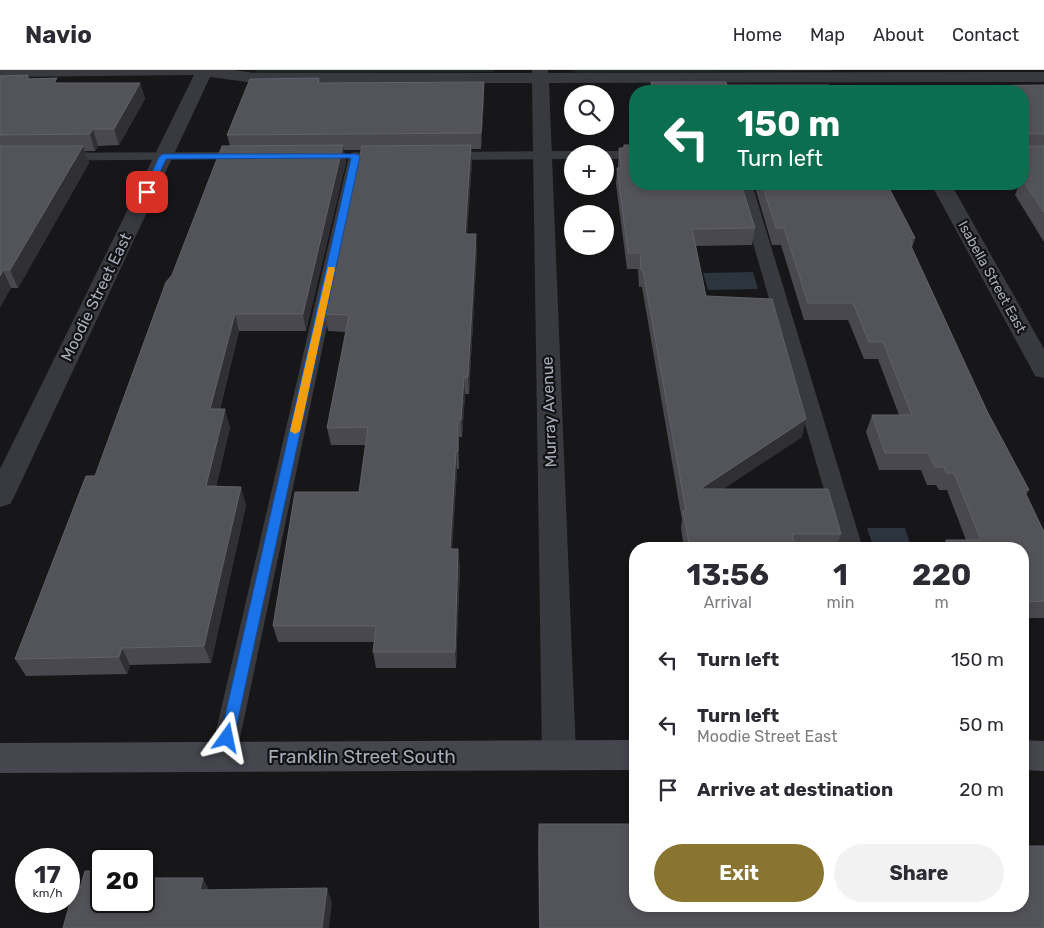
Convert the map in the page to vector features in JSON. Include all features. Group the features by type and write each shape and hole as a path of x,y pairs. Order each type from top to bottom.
{"street":[{"path":"0,72 208,70 255,78 540,74 883,80 1044,77"},
{"name":"Moodie Street East","path":"0,497 163,157 208,70"},
{"name":"Murray Avenue","path":"540,74 559,754"},
{"name":"Isabella Street East","path":"944,190 1044,370"},
{"name":"Franklin Street South","path":"0,758 629,755"},
{"path":"1029,756 1044,756"}],"lane":[{"path":"425,156 564,155"},
{"path":"614,155 629,155"},
{"path":"0,157 260,156"},
{"path":"223,757 353,156"},
{"path":"746,190 850,542"}],"shaded area":[{"path":"256,70 493,70 494,72 254,73"},
{"path":"571,70 832,70 833,71 577,73"},
{"path":"753,272 758,289 708,290 703,273"},
{"path":"867,528 905,528 910,542 872,542"}],"building":[{"path":"28,75 26,79 57,78 54,83 140,83 114,129 93,129 90,134 0,135 0,76"},
{"path":"319,78 318,83 484,82 481,133 227,135 250,79"},
{"path":"651,82 726,82 727,85 652,85"},
{"path":"1029,85 1044,85 1044,134 1029,134"},
{"path":"343,145 303,314 235,314 210,409 225,409 206,486 241,487 204,646 122,648 119,657 15,659 86,476 95,476 166,282 172,275 222,146"},
{"path":"471,145 465,234 476,234 468,377 464,377 461,420 458,420 458,451 456,451 450,549 458,549 455,652 373,652 376,626 273,626 295,492 359,492 368,427 327,428 349,315 325,314 362,146"},
{"path":"624,145 629,145 629,190 743,190 755,228 692,229 706,296 772,299 806,419 700,489 828,489 841,534 792,534 794,542 689,542 683,511 686,511 643,270 641,270 640,253 628,253 617,168 621,168 619,148 624,148"},
{"path":"0,146 83,146 10,270 3,270 0,276"},
{"path":"1029,146 1044,146 1044,212 1029,190 1029,178 1032,178 1029,174"},
{"path":"764,190 890,190 915,238 909,238 912,244 910,244 987,411 1029,490 1024,490 1044,532 1044,601 1029,602 1029,542 947,542 946,540 981,540 954,473 946,473 944,467 935,467 928,453 885,453 872,415 912,415 883,342 869,342 853,303 808,303 784,228 776,228"},
{"path":"539,824 629,824 629,912 1029,912 1029,846 1044,846 1044,928 540,928"},
{"path":"85,871 90,871 90,913 155,913 155,878 203,878 200,890 327,888 322,928 63,928 67,913 80,913 80,888"}],"slow traffic":[{"path":"295,431 331,269"}],"route":[{"path":"147,192 163,157 356,156 227,738"}]}
